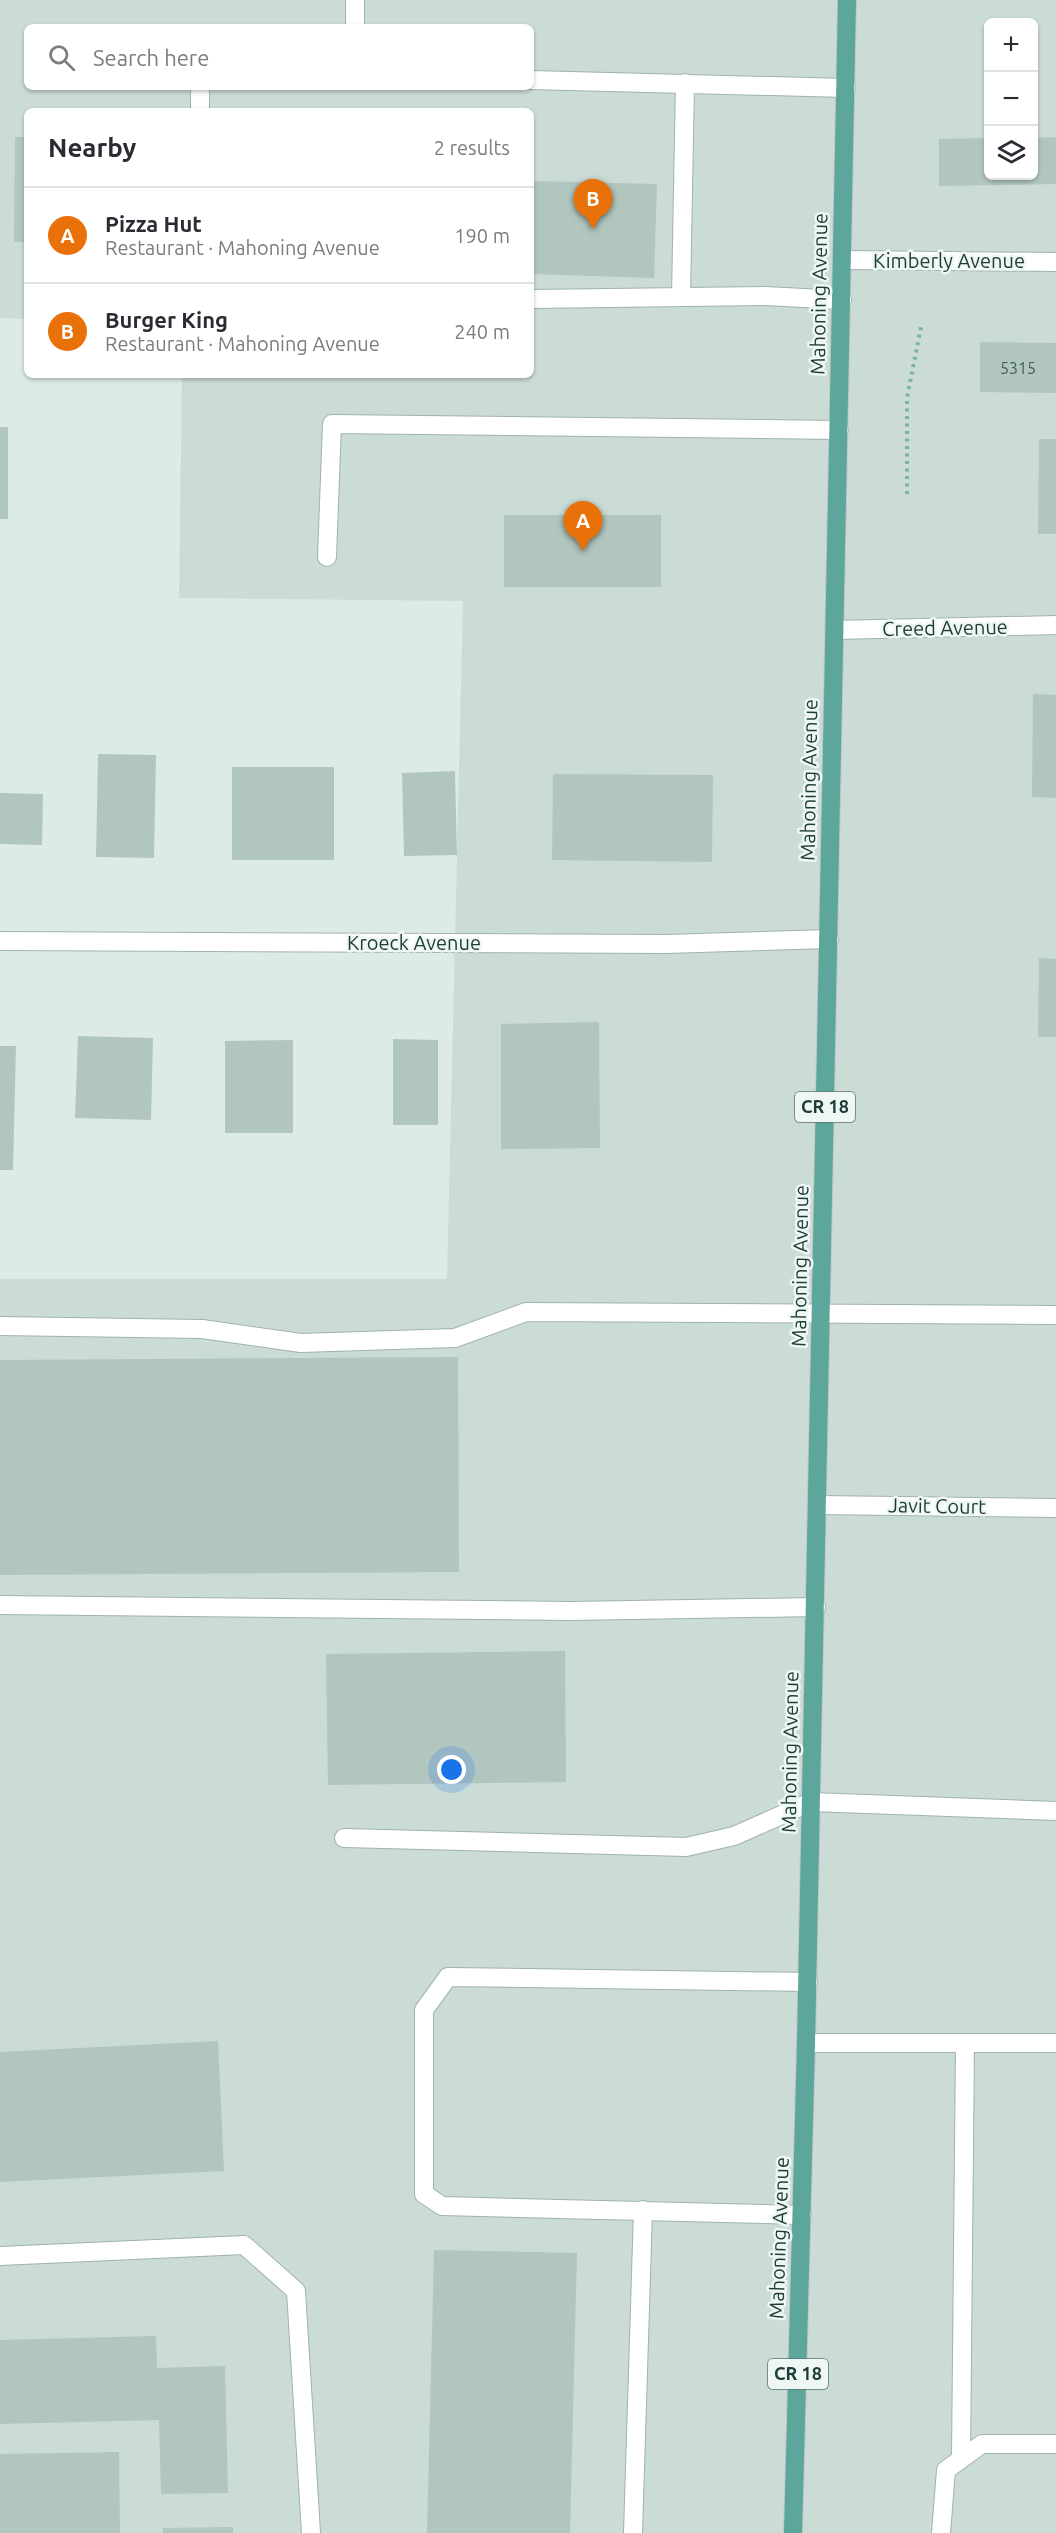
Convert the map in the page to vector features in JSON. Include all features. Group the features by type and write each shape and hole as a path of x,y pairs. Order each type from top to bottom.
{"main road":[{"name":"Mahoning Avenue","path":"793,2533 816,1607 847,0"}],"street":[{"path":"355,0 355,24"},
{"path":"534,80 846,88"},
{"path":"681,297 685,84"},
{"path":"200,90 200,108"},
{"name":"Kimberly Avenue","path":"843,260 1056,262"},
{"path":"534,299 772,296 842,300"},
{"path":"327,557 332,424 839,430"},
{"name":"Creed Avenue","path":"835,630 1056,625"},
{"name":"Kroeck Avenue","path":"0,941 666,944 829,939"},
{"path":"0,1326 202,1329 301,1342 455,1338 526,1312 1056,1315"},
{"name":"Javit Court","path":"817,1505 1056,1508"},
{"path":"0,1605 571,1611 816,1607"},
{"path":"344,1838 686,1847 734,1836 811,1802 1056,1811"},
{"path":"802,2215 442,2206 424,2194 424,2010 448,1977 808,1982"},
{"path":"806,2043 1056,2043"},
{"path":"961,2459 965,2043"},
{"path":"633,2533 642,2210"},
{"path":"0,2256 244,2245 296,2291 311,2533"},
{"path":"941,2533 946,2470 982,2444 1056,2444"}],"path":[{"path":"907,494 907,398 921,327"}],"shaded area":[{"path":"0,0 1056,0 1056,2533 0,2533 0,1279 447,1279 463,601 179,598 182,378 534,378 534,108 24,108 24,319 0,318"}],"building":[{"path":"15,137 24,137 24,242 14,242"},
{"path":"1056,137 1056,184 939,186 939,139 984,138 984,180 1038,180 1038,138"},
{"path":"534,181 657,184 654,278 534,274"},
{"path":"980,342 1056,343 1056,393 980,392"},
{"path":"0,427 8,427 8,519 0,519"},
{"path":"1039,439 1056,439 1056,534 1038,534"},
{"path":"504,515 661,515 661,587 504,587"},
{"path":"1033,694 1056,695 1056,798 1032,797"},
{"path":"98,754 156,755 154,858 96,857"},
{"path":"232,767 334,767 334,860 232,860"},
{"path":"455,771 457,855 404,856 402,773"},
{"path":"553,774 713,775 712,862 552,860"},
{"path":"0,793 43,794 42,845 0,844"},
{"path":"1039,958 1056,959 1056,1037 1038,1037"},
{"path":"599,1022 600,1148 501,1149 501,1024"},
{"path":"78,1036 153,1038 151,1120 75,1118"},
{"path":"393,1039 438,1040 438,1125 393,1125"},
{"path":"293,1040 293,1133 225,1133 225,1041"},
{"path":"0,1046 16,1046 13,1170 0,1170"},
{"path":"458,1357 459,1572 0,1575 0,1360"},
{"path":"565,1651 566,1782 328,1785 326,1654"},
{"path":"218,2041 224,2171 0,2182 0,2052"},
{"path":"434,2250 577,2253 570,2533 427,2533"},
{"path":"156,2336 157,2368 225,2366 228,2493 161,2494 159,2420 0,2424 0,2340"},
{"path":"119,2452 120,2533 0,2533 0,2454"},
{"path":"233,2527 233,2533 163,2533 163,2528"}],"place":[{"name":"Burger King","path":"593,229"},
{"name":"Pizza Hut","path":"583,551"}]}
